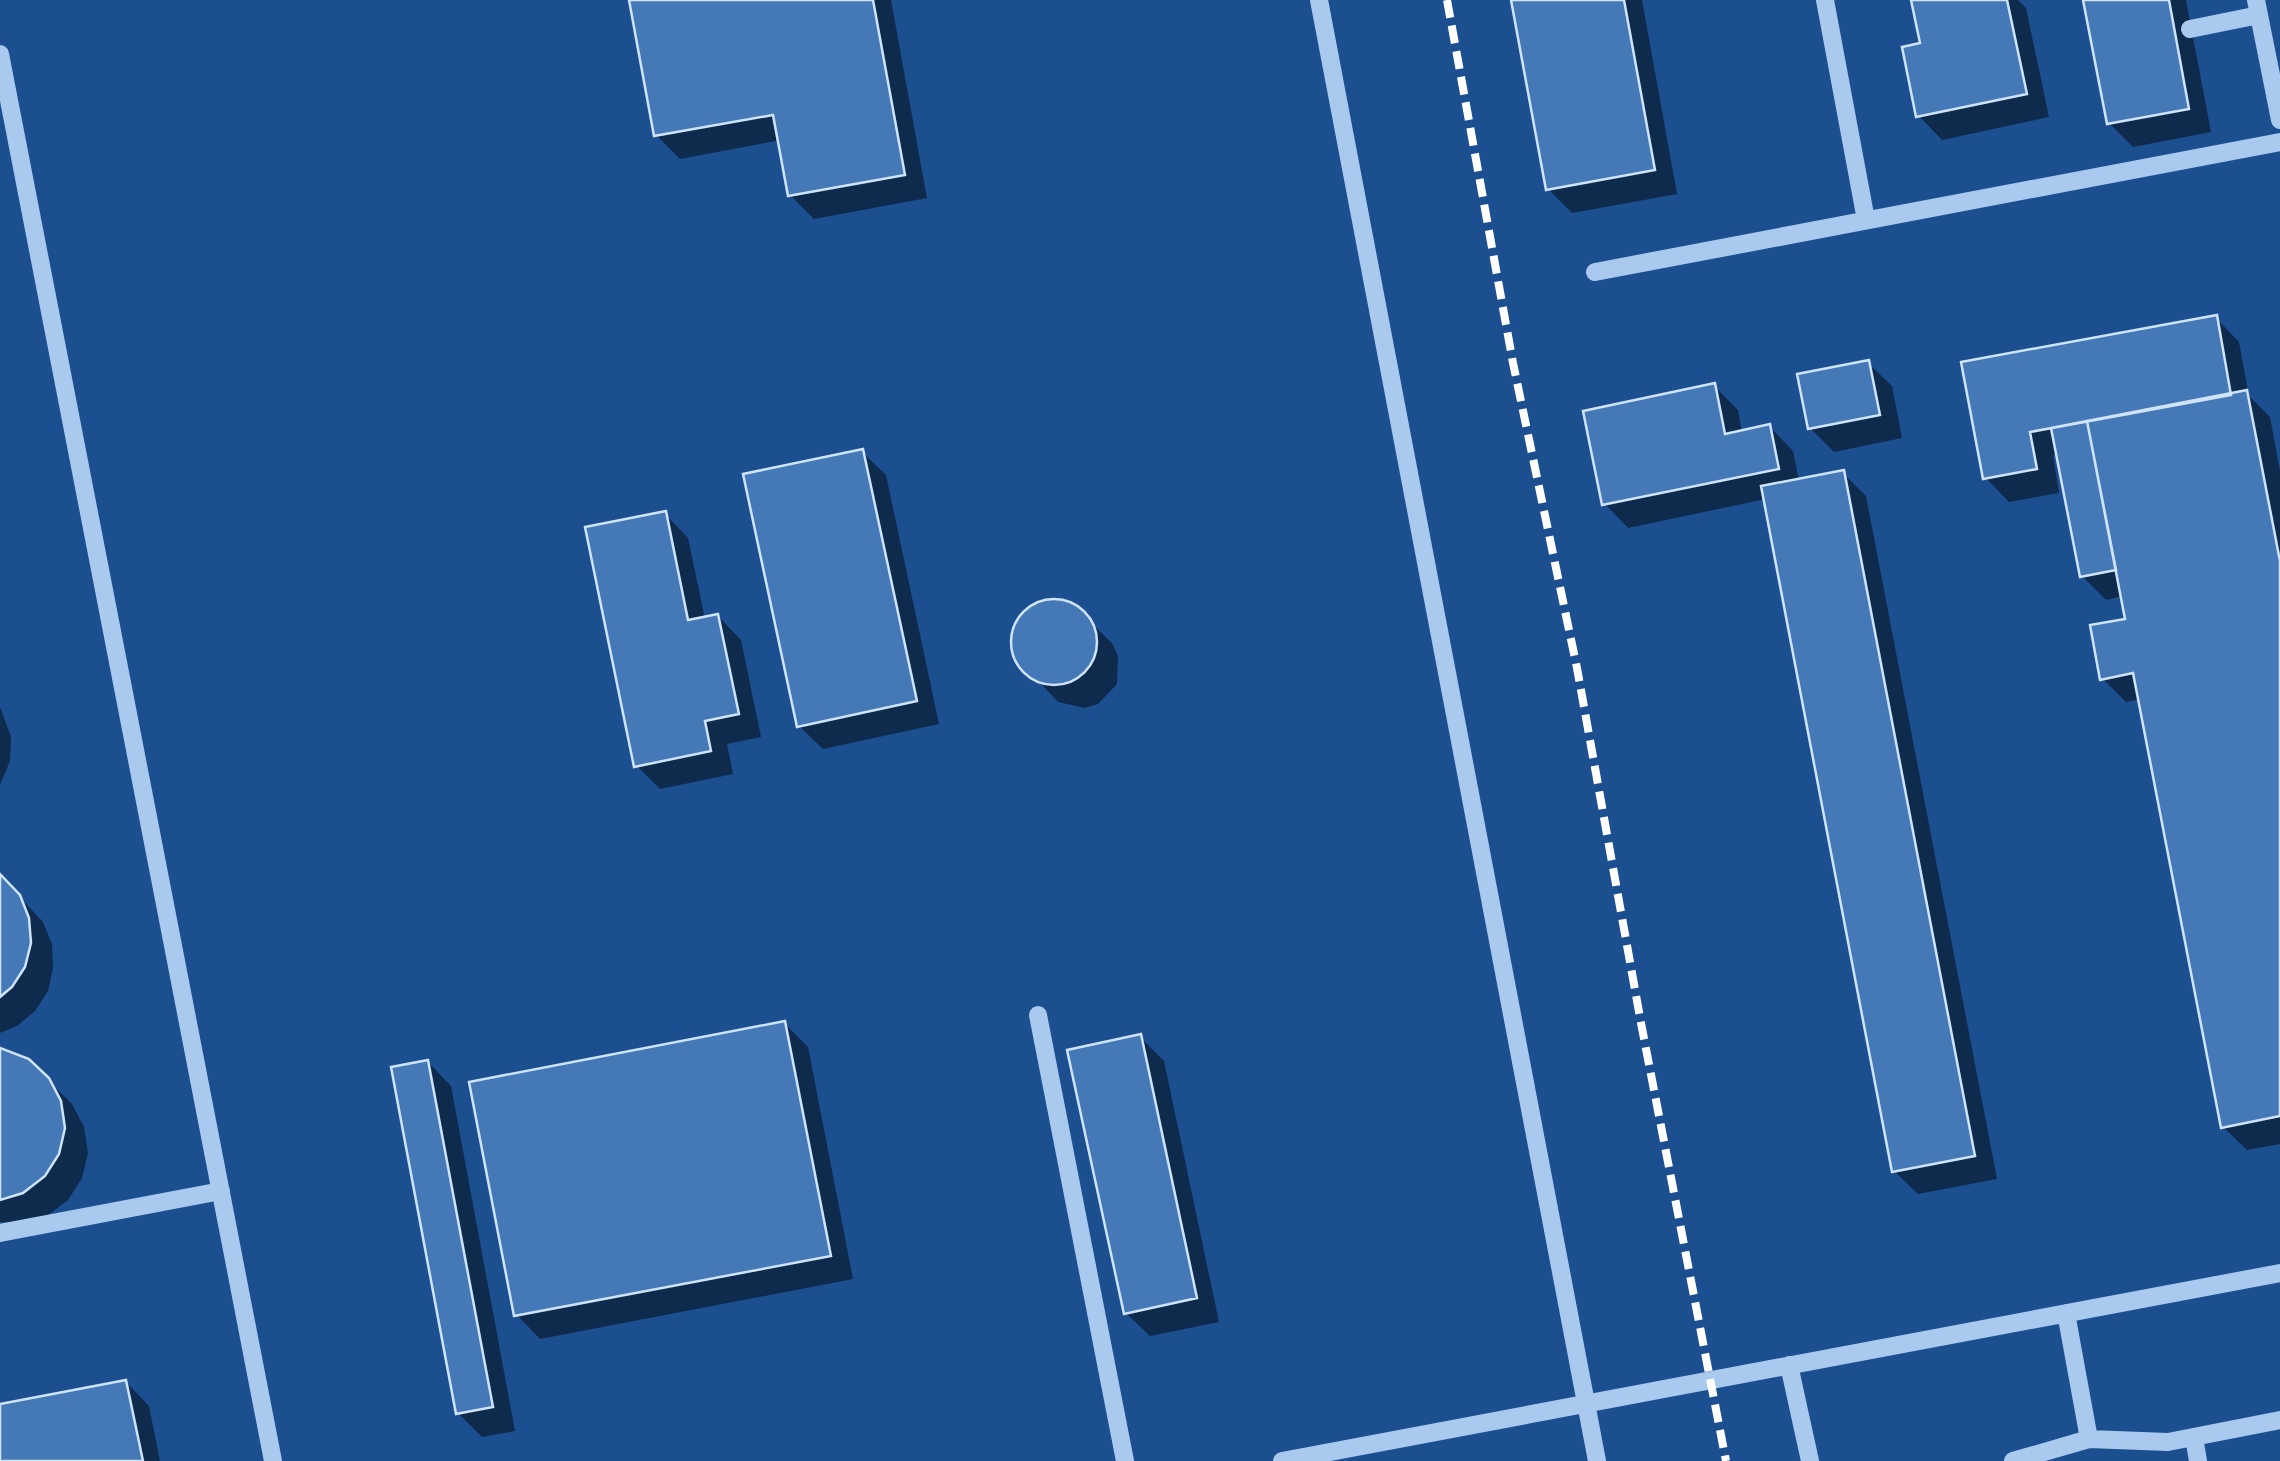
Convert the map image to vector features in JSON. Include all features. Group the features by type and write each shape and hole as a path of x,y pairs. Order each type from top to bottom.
{"lane":[{"path":"1318,0 1597,1461"},
{"path":"1825,0 1866,220"},
{"path":"2190,28 2258,7 2280,120"},
{"path":"0,54 273,1461"},
{"path":"1595,272 2280,142"},
{"path":"1038,1014 1125,1461"},
{"path":"0,1233 220,1191"},
{"path":"1282,1461 2280,1273"},
{"path":"2066,1313 2089,1439"},
{"path":"1789,1365 1810,1461"},
{"path":"2013,1461 2089,1439 2168,1442 2280,1420"},
{"path":"2194,1437 2198,1461"}],"building":[{"path":"629,0 873,0 905,175 788,196 773,115 654,136"},
{"path":"1511,0 1624,0 1655,170 1546,190"},
{"path":"1911,0 2007,0 2027,94 1916,117 1902,47 1920,43"},
{"path":"2083,0 2169,0 2189,109 2107,124"},
{"path":"2217,315 2231,395 2030,432 2037,469 1983,479 1961,362"},
{"path":"1869,360 1880,415 1808,429 1797,374"},
{"path":"1715,383 1725,434 1770,424 1779,469 1602,505 1583,411"},
{"path":"2247,390 2280,561 2280,1116 2221,1128 2133,673 2100,680 2090,625 2125,619 2087,421"},
{"path":"2087,421 2116,570 2080,577 2051,428"},
{"path":"863,449 917,701 797,727 743,474"},
{"path":"1844,470 1975,1156 1892,1172 1761,486"},
{"path":"666,511 688,620 718,614 739,714 705,721 711,751 634,767 585,527"},
{"path":"1054,599 1071,602 1085,611 1094,625 1094,659 1085,673 1071,682 1054,685 1037,682 1023,673 1014,659 1011,642 1014,625 1023,611 1037,602"},
{"path":"0,874 20,895 29,918 31,943 25,967 0,997"},
{"path":"785,1021 831,1256 514,1316 469,1082"},
{"path":"1141,1034 1197,1298 1124,1314 1067,1050"},
{"path":"0,1048 29,1059 49,1078 61,1101 65,1128 59,1154 45,1176 23,1193 0,1200"},
{"path":"428,1060 493,1407 456,1414 391,1067"},
{"path":"126,1380 143,1461 0,1461 0,1404"}],"railway":[{"path":"1447,0 1513,363 1577,668 1726,1461"}]}
